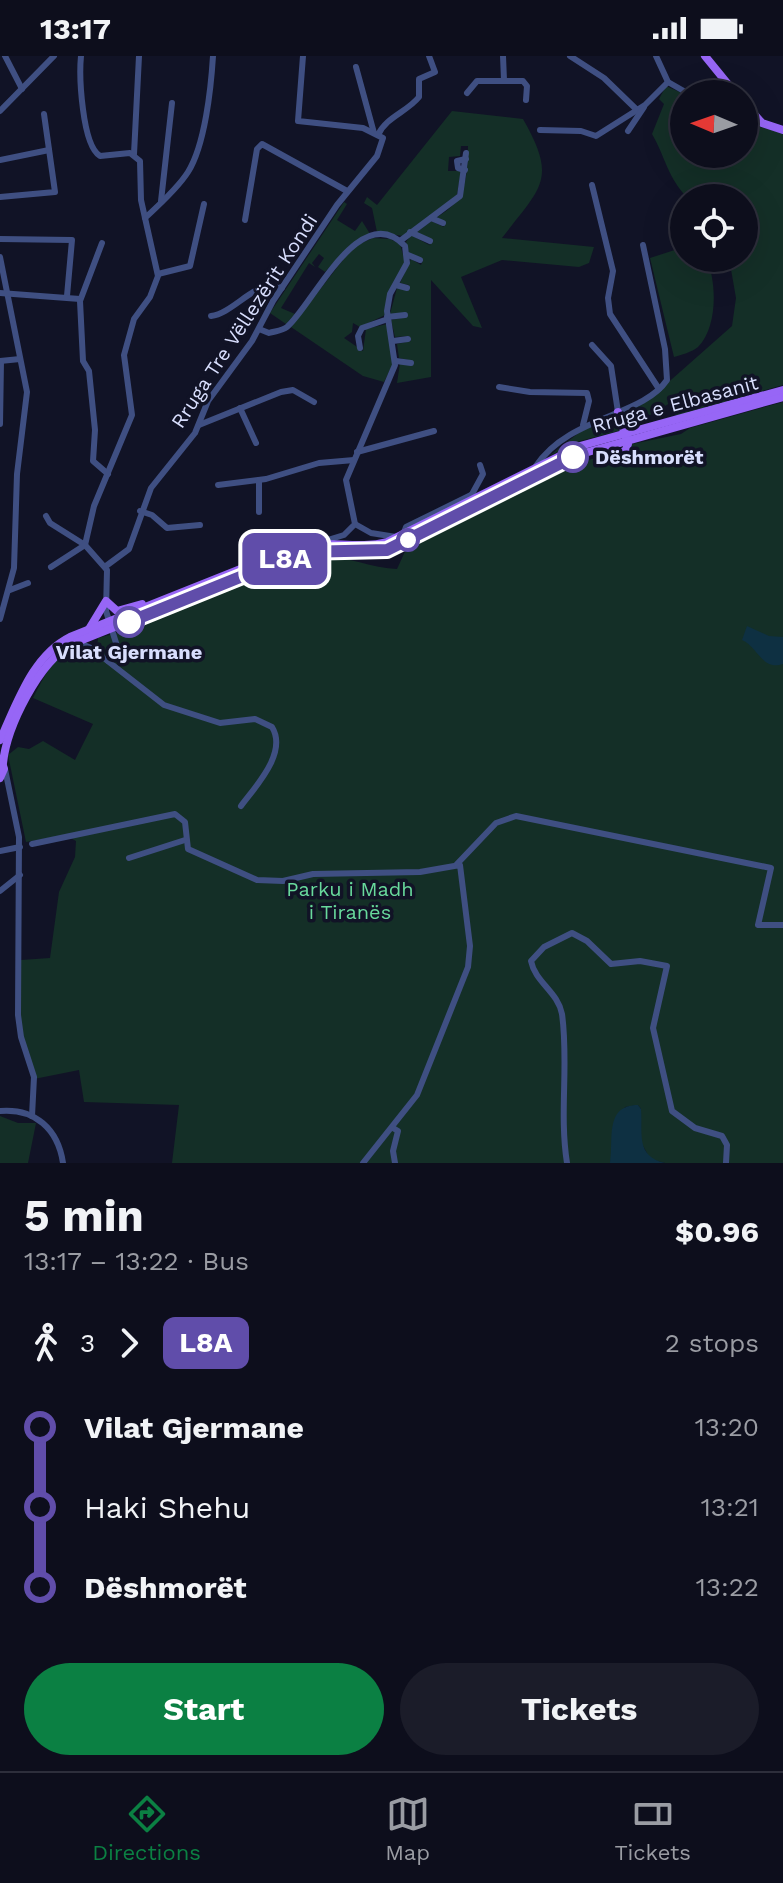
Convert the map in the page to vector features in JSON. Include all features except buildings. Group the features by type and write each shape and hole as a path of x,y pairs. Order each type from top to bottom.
{"main road":[{"path":"705,56 725,80"},
{"path":"758,118 768,126 783,130"},
{"name":"Rruga e Elbasanit","path":"0,740 42,659 62,642 302,552 387,550 565,462 621,439 783,390"},
{"name":"Rruga e Elbasanit","path":"634,435 783,397"},
{"path":"565,462 625,452 628,444 618,412"},
{"name":"Rruga e Elbasanit","path":"112,624 155,603 287,550 318,543 366,546 401,536 472,497 580,446 621,439"},
{"path":"92,632 106,601 117,611 155,603"},
{"name":"Rruga e Elbasanit","path":"0,780 9,736 43,670 58,652 92,632"}],"street":[{"path":"5,56 22,89"},
{"path":"0,111 54,56"},
{"path":"81,56 85,117 93,151 100,156 134,154"},
{"path":"51,567 85,545 94,506 132,415 132,401 123,368 127,343 134,319 153,292 158,274 145,218 140,161 134,154 139,56"},
{"path":"145,218 185,176 195,155 211,92 213,56"},
{"path":"303,56 298,121 376,134"},
{"path":"376,134 385,123 405,112 419,97 419,79 435,72 429,56"},
{"path":"503,56 504,80"},
{"path":"570,56 604,78 636,109"},
{"path":"628,131 645,105 668,82 656,56"},
{"path":"356,67 376,134"},
{"path":"467,93 477,81 504,80 526,83 526,100"},
{"path":"161,201 172,103"},
{"path":"540,130 581,131 596,136 645,105"},
{"path":"0,197 55,193 44,114"},
{"name":"Rruga Tre Vëllezërit Kondi","path":"106,566 129,549 140,511 151,488 199,425 208,401 259,329 282,288 347,191 365,174 382,147 383,138 376,134"},
{"path":"245,220 257,149 262,144 347,191"},
{"path":"0,160 49,150"},
{"path":"400,241 460,195 466,156"},
{"path":"592,185 613,271 608,298 610,314 659,389"},
{"path":"158,274 190,266 204,204"},
{"path":"431,218 443,223"},
{"path":"410,232 430,241"},
{"path":"259,329 265,333 285,328 351,245 381,236 400,241 408,255 420,260"},
{"path":"0,239 72,240 67,296"},
{"path":"102,243 80,299 83,361 89,371 95,430 93,461 108,474"},
{"path":"534,469 550,449 583,425 618,412 659,389 667,380 667,357 643,245"},
{"path":"401,536 377,535 355,524 345,486 396,361 387,303 408,255"},
{"path":"0,257 3,293 20,359 26,402 17,474 10,590 0,619"},
{"path":"396,285 407,288"},
{"path":"211,316 225,313 262,288 282,288"},
{"path":"3,293 80,299"},
{"path":"360,348 358,336 362,328 405,315"},
{"path":"393,341 408,339"},
{"path":"592,345 611,366 618,412"},
{"path":"0,424 0,361 20,359"},
{"path":"396,361 411,363"},
{"path":"499,387 530,392 587,393 589,401 583,425"},
{"path":"199,425 288,390 314,402"},
{"path":"240,408 256,443"},
{"path":"357,452 434,431"},
{"path":"218,485 259,480 307,465 354,460"},
{"path":"472,497 483,474 480,465"},
{"path":"259,480 259,512"},
{"path":"140,511 152,515 167,528 200,525"},
{"path":"46,516 50,523 85,545 106,566 106,601 117,646 108,661"},
{"path":"318,543 344,535 355,524"},
{"path":"10,590 28,583"},
{"path":"91,648 92,632"},
{"path":"76,642 91,648 164,705 220,723 255,719 272,727 276,738 273,756 241,806"},
{"path":"2,762 20,847 20,1033 34,1079 32,1116"},
{"path":"0,780 9,793"},
{"path":"32,844 172,814 184,820 185,840 191,851 257,880 283,881 321,873 420,872 457,864 489,829 511,816 772,868 758,925 783,925"},
{"path":"129,858 185,840"},
{"path":"0,851 20,847"},
{"path":"363,1163 417,1095 468,967 469,927 462,869 457,864"},
{"path":"0,891 20,875"},
{"path":"567,1163 563,1126 561,1010 535,974 531,961 544,947 572,933 587,941 611,964 640,961 667,966 663,1001 653,1028 672,1111 695,1128 722,1136 727,1145 726,1163"},
{"path":"0,1111 32,1116 54,1135 63,1163"},
{"path":"393,1128 398,1131 393,1151 395,1163"}],"green space":[{"path":"666,86 670,88 670,168 758,168 758,126 783,133 783,385 676,416 670,403 625,430 622,413 663,387 732,326 736,298 731,272 758,272 758,184 677,184 652,134 664,104 659,99"},
{"path":"452,111 523,119 534,140 542,170 540,182 527,206 502,238 594,247 589,263 579,267 502,260 461,277 482,328 473,326 431,280 431,377 397,383 400,363 413,361 399,358 397,344 411,341 409,336 395,337 391,320 406,317 406,313 390,314 397,288 409,290 409,285 400,283 411,259 421,265 423,260 409,253 406,242 411,235 431,246 416,233 431,221 444,227 437,217 460,196 467,169 468,146 461,146 460,156 449,157 448,171 461,171 457,195 403,236 377,232 372,208 364,203 367,197 377,205"},
{"path":"344,202 347,204 337,220 355,231 362,221 370,234 350,245 325,272 318,267 324,258 319,254 312,263 315,267 309,263 281,308 295,314 286,324 270,313"},
{"path":"373,238 390,239 400,244 405,262 385,315 360,327 353,323 352,332 344,338 363,351 366,329 387,324 393,364 384,382 363,376 291,327 353,247"},
{"path":"670,252 670,272 711,272 714,291 712,316 705,338 696,349 674,357 650,258"},
{"name":"Parku i Madh i Tiranës","path":"783,402 783,1163 665,1163 650,1159 641,1142 641,1109 638,1105 625,1107 610,1163 172,1163 179,1105 84,1102 79,1070 34,1079 21,1037 21,960 50,958 59,892 75,857 76,841 65,835 26,842 8,755 18,747 29,749 43,741 75,760 93,724 33,698 56,661 73,651 97,649 98,638 139,627 144,620 280,566 286,569 312,557 326,556 397,569 408,545 541,478 600,456 624,456 632,444 681,434 690,428"},
{"path":"610,419 619,423 622,430 580,441 549,456 585,428"},
{"path":"0,1116 18,1123 36,1123 28,1163 0,1163"}],"water":[{"path":"747,626 769,636 783,637 783,664 770,664 742,640"},
{"path":"638,1105 645,1149 655,1160 665,1163 610,1163 615,1117 627,1107"}],"bus line":[{"name":"L8A","path":"129,622 302,552 377,553 387,550 573,457"}],"place":[{"name":"Dëshmorët","path":"573,457"},
{"name":"Vilat Gjermane","path":"129,622"}]}
